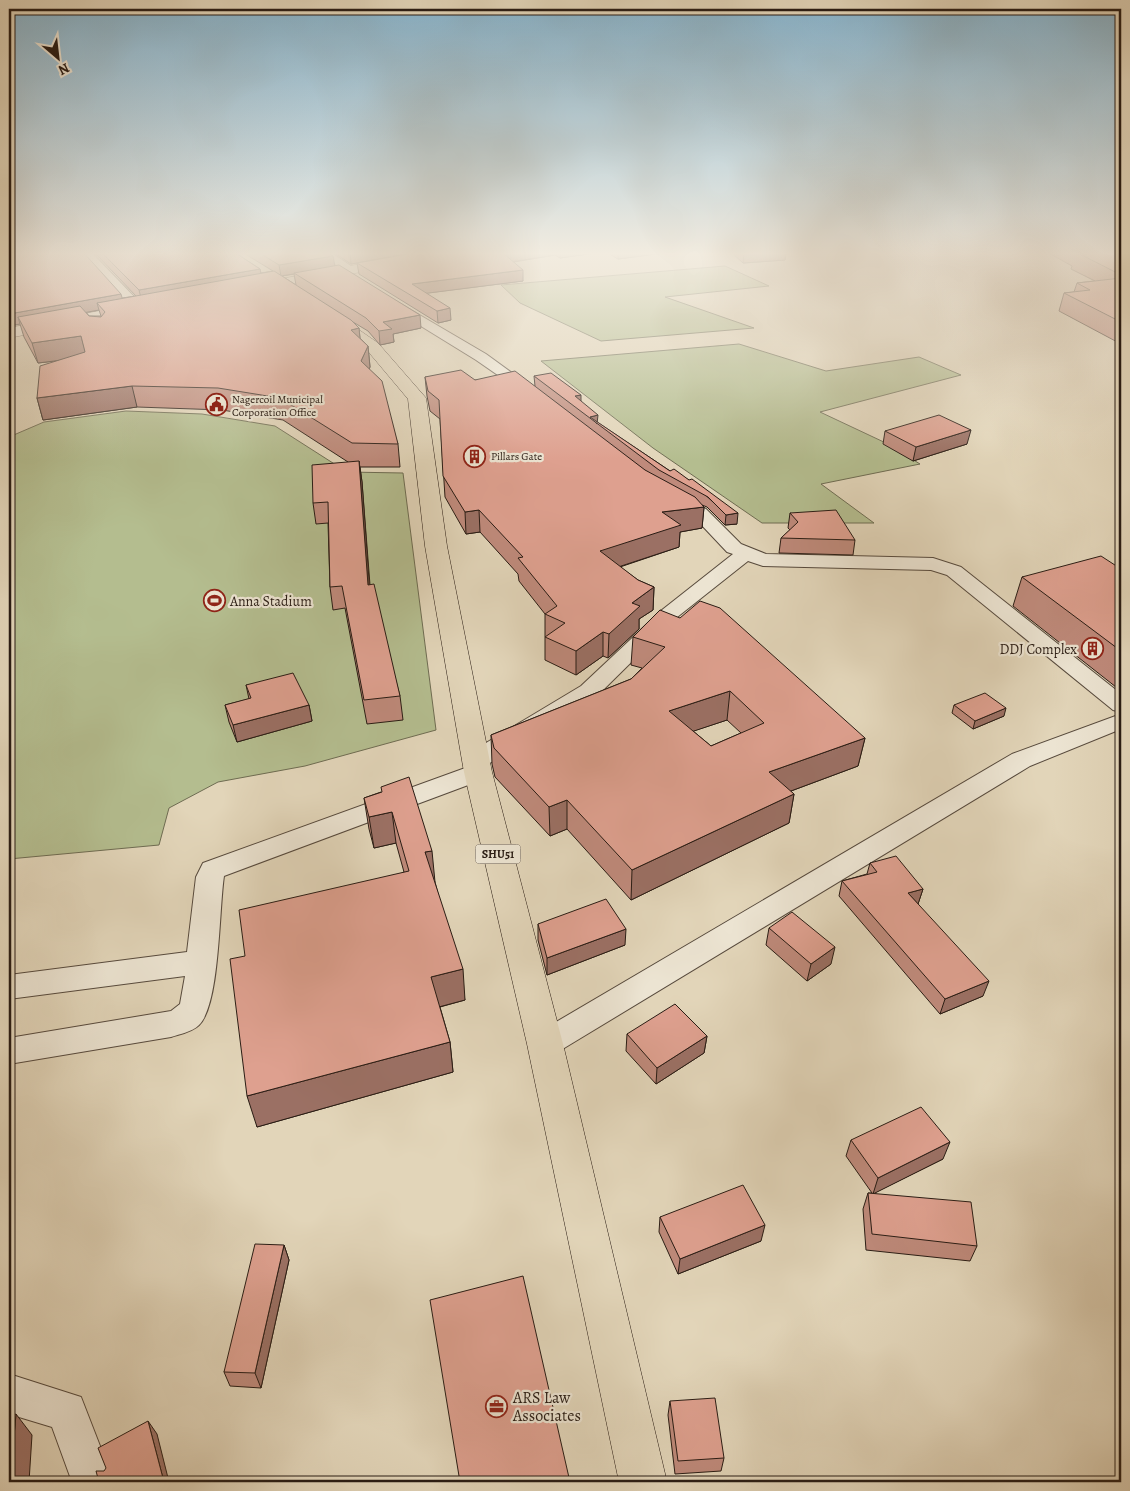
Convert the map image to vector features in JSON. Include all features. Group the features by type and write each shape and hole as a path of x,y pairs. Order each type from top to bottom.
{"main road":[{"name":"SHU51","path":"338,322 361,336 372,346 417,398 436,546 477,766 545,1044 643,1482"}],"street":[{"path":"9,333 93,322"},
{"path":"424,322 481,357 542,401"},
{"path":"659,490 700,513 734,548 763,560 943,566 954,571 1121,705"},
{"path":"9,1051 171,1024 185,1020 193,1013 201,962 210,877 214,870 477,766 588,691 669,614 745,554"},
{"path":"545,1044 1021,760 1121,721"},
{"path":"9,987 201,962"},
{"path":"9,1394 67,1411 93,1482"}],"green space":[{"path":"560,322 736,322 754,328 601,341"},
{"path":"739,344 826,371 919,357 961,375 820,412 888,444 920,464 821,484 874,523 762,523 653,448 541,361"},
{"name":"Anna Stadium","path":"126,411 202,414 275,426 347,472 403,473 436,730 305,766 218,782 169,808 159,845 9,859 9,437 44,422"}],"building":[{"path":"20,322 353,322 359,328 351,330 368,346 361,361 382,381 398,444 352,443 280,398 218,388 132,386 37,398 40,366 85,352 81,336 32,343"},
{"path":"370,322 385,322 383,322 392,329 379,331"},
{"path":"461,370 475,380 515,371 645,470 695,497 704,507 662,512 681,525 600,551 638,580 654,587 632,603 640,606 609,634 603,632 576,651 545,637 565,623 545,614 557,606 518,558 523,557 479,510 465,512 443,476 439,400 428,391 425,377"},
{"path":"551,373 581,395 575,396 598,415 590,417 670,471 674,469 689,480 692,479 738,513 726,515 708,497 659,470 534,376"},
{"path":"939,415 971,430 916,447 885,431"},
{"path":"359,461 368,585 374,584 400,696 364,700 342,586 330,587 328,502 313,503 312,465"},
{"path":"836,510 855,540 781,538 798,522 790,513"},
{"path":"1101,556 1121,569 1121,651 1022,577"},
{"path":"700,601 720,608 865,738 769,772 794,794 632,870 567,800 549,807 494,748 491,735 631,679 665,647 633,637 660,610 680,618","holes":["730,691 764,723 711,746 669,711"]},
{"path":"293,673 309,705 233,725 225,705 251,698 246,685"},
{"path":"985,693 1006,708 975,721 954,705"},
{"path":"409,777 432,851 425,852 463,969 431,977 450,1042 247,1096 230,959 245,956 239,910 409,871 392,812 369,817 364,798 382,792 381,787"},
{"path":"896,856 923,889 908,893 989,981 945,999 842,881 877,872 870,863"},
{"path":"606,899 626,929 547,958 538,924"},
{"path":"792,912 835,947 811,964 769,928"},
{"path":"675,1004 707,1036 657,1068 627,1034"},
{"path":"921,1107 950,1142 878,1178 851,1140"},
{"path":"743,1185 765,1225 680,1259 660,1217"},
{"path":"868,1193 971,1202 977,1246 872,1234"},
{"path":"255,1244 284,1245 255,1373 224,1372"},
{"name":"ARS Law Associates","path":"523,1276 570,1482 460,1482 430,1300"},
{"path":"715,1398 724,1458 678,1461 670,1401"},
{"path":"16,1414 10,1482 9,1482 9,1416"},
{"path":"148,1421 164,1482 99,1482 96,1471 104,1471 106,1468 98,1448"}],"place":[{"name":"Nagercoil Municipal Corporation Office","path":"216,405"},
{"name":"Pillars Gate","path":"475,456"},
{"name":"Anna Stadium","path":"214,601"},
{"name":"DDJ Complex","path":"1093,649"},
{"name":"ARS Law Associates","path":"497,1406"}]}
